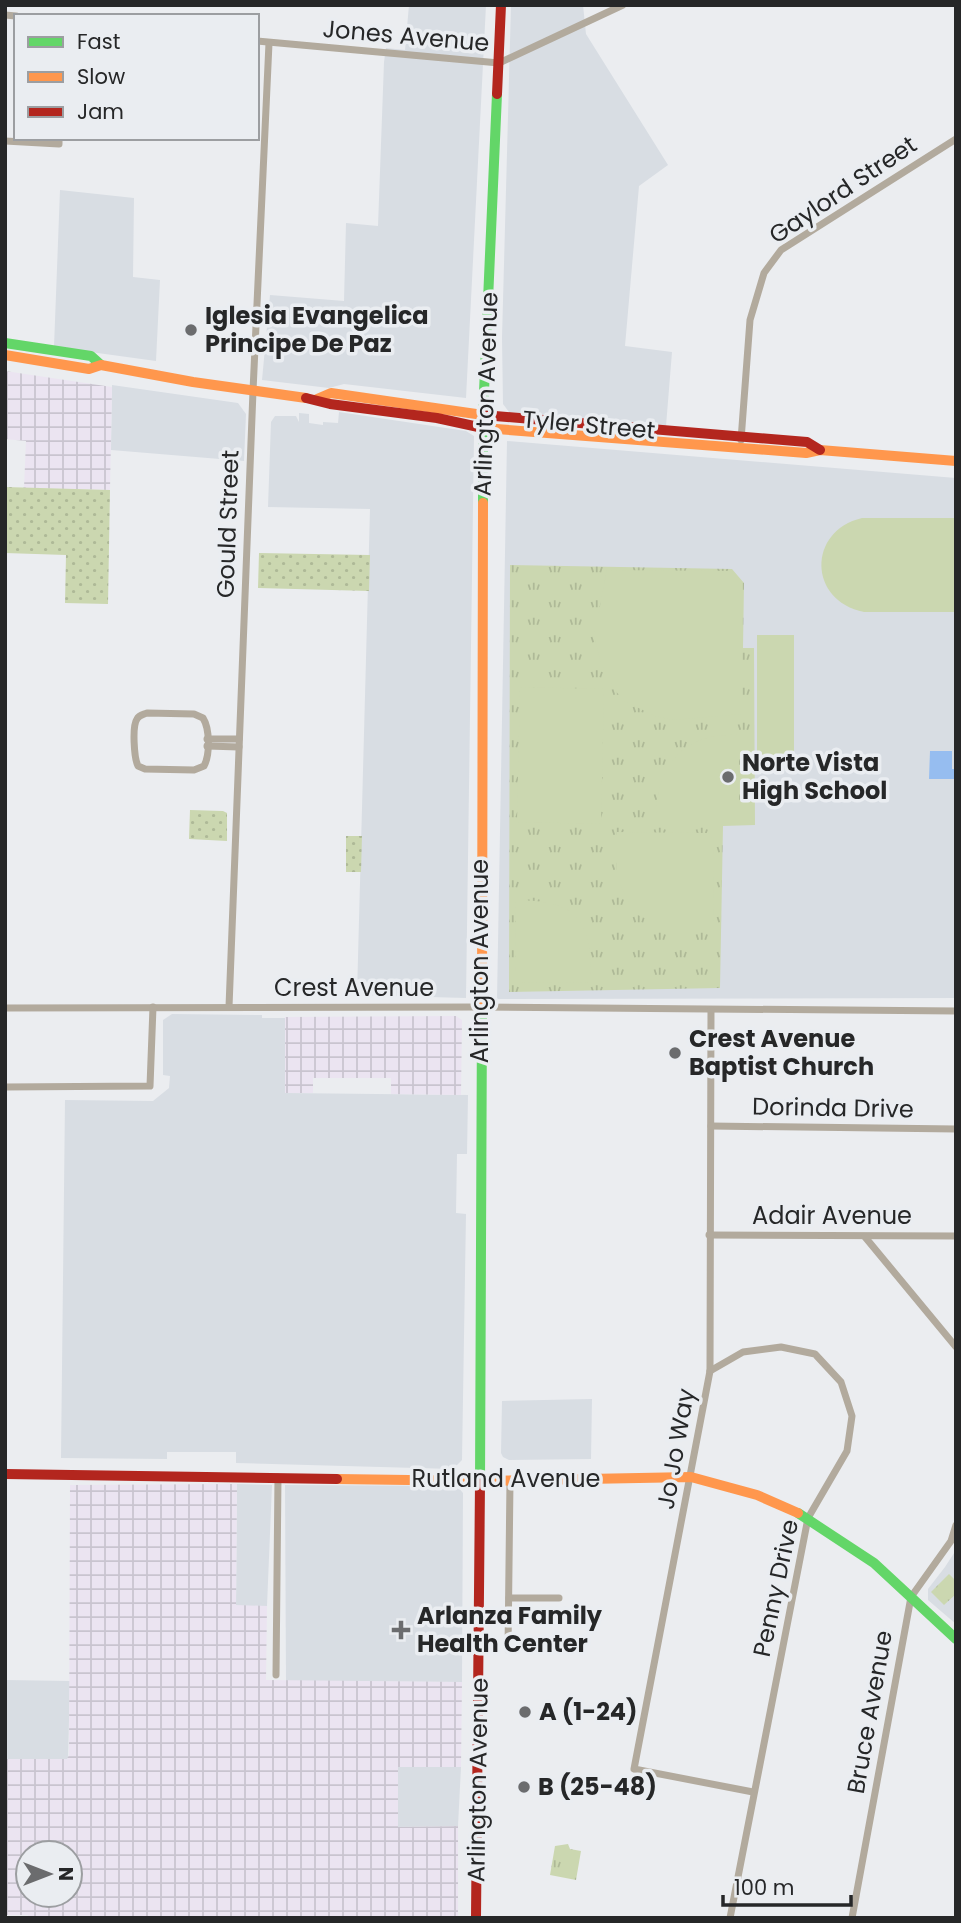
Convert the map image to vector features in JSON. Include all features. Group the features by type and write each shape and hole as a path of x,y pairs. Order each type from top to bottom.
{"main road":[{"name":"Arlington Avenue","path":"476,1918 483,415 501,5"},
{"name":"Tyler Street","path":"5,343 91,356 101,365"},
{"name":"Tyler Street","path":"5,355 89,369 101,365 483,428 615,440 807,442 820,450 956,461"},
{"name":"Tyler Street","path":"317,399 331,393 483,415 741,443"},
{"name":"Rutland Avenue","path":"5,1474 480,1481 691,1477 757,1495 808,1518 874,1563 956,1639"}],"street":[{"name":"Jones Avenue","path":"259,41 499,64 623,5"},
{"name":"Gould Street","path":"229,1007 269,43"},
{"name":"Gaylord Street","path":"741,443 750,320 764,273 781,250 956,139"},
{"path":"5,141 59,144 59,140"},
{"path":"146,713 194,713 207,723 207,742 207,761 204,766 194,770 140,767 134,757 135,722 146,713"},
{"path":"207,742 239,743"},
{"path":"5,1087 150,1087 153,1007"},
{"name":"Crest Avenue","path":"5,1008 480,1007 956,1011"},
{"name":"Jo Jo Way","path":"711,1010 710,1371 634,1769 753,1792"},
{"name":"Dorinda Drive","path":"711,1126 956,1129"},
{"name":"Adair Avenue","path":"709,1235 956,1236"},
{"path":"865,1237 956,1347"},
{"name":"Penny Drive","path":"710,1371 743,1352 781,1347 816,1354 841,1382 852,1416 847,1451 808,1518 730,1918"},
{"path":"276,1675 278,1477"},
{"path":"508,1650 510,1481"},
{"name":"Bruce Avenue","path":"852,1918 911,1597 951,1541 956,1525"},
{"path":"509,1598 559,1598"}],"shaded area":[{"path":"409,5 486,5 466,398 344,384 329,388 262,380 270,295 344,301 346,223 378,226 384,62 386,48 405,50"},
{"path":"511,5 583,5 586,34 668,165 639,186 625,346 672,352 666,426 509,412 503,404 502,338"},
{"path":"60,190 134,198 133,277 160,280 156,361 54,347"},
{"path":"5,371 112,387 110,490 24,488 26,441 5,439"},
{"path":"112,385 238,403 246,414 244,461 111,450"},
{"path":"339,412 466,431 474,436 466,998 357,995 370,509 268,507 271,422 275,416 296,416 299,422 299,413 309,414 309,423 323,425 323,422 338,423"},
{"name":"Norte Vista High School","path":"507,441 956,478 956,998 497,999"},
{"path":"172,1014 262,1015 262,1018 285,1018 285,1093 468,1095 467,1154 457,1154 456,1213 466,1214 462,1460 453,1469 236,1463 236,1452 167,1452 167,1459 61,1458 65,1100 153,1101 169,1088 170,1076 163,1075 163,1020"},
{"path":"456,1016 462,1020 461,1095 391,1094 391,1078 313,1078 313,1093 285,1093 285,1017"},
{"path":"592,1399 591,1459 509,1460 503,1457 502,1401"},
{"path":"237,1484 272,1485 267,1606 236,1606"},
{"path":"237,1484 236,1605 267,1606 266,1680 462,1682 461,1767 398,1767 398,1827 458,1826 458,1918 28,1918 28,1915 5,1915 5,1759 67,1759 70,1485"},
{"path":"285,1485 457,1486 463,1493 462,1682 286,1681"},
{"path":"956,1550 956,1624 928,1600 928,1589"},
{"path":"5,1680 70,1681 68,1759 5,1759"},
{"path":"398,1766 461,1767 458,1826 398,1827"}],"green space":[{"path":"5,487 110,490 108,604 65,603 66,555 5,553"},
{"path":"862,518 956,518 956,612 864,612 846,605 832,595 824,581 821,566 824,551 831,537 844,525"},
{"path":"259,553 370,555 369,591 258,588"},
{"path":"510,565 732,569 744,583 743,648 754,648 755,825 723,826 720,988 509,992"},
{"path":"607,570 732,571 742,584 742,714 673,720 655,716 624,701 614,689 600,660 594,636"},
{"path":"757,635 794,635 794,763 757,764"},
{"path":"520,687 604,689 601,824 517,822"},
{"path":"739,735 739,817 736,820 656,820 661,784 676,757 702,740"},
{"path":"190,810 227,813 227,841 189,839"},
{"path":"617,832 708,833 714,841 713,929 666,929 634,913 617,878"},
{"path":"346,836 362,836 361,872 346,872"},
{"path":"516,900 555,905 578,919 588,944 591,983 519,982 515,979"},
{"path":"949,1574 956,1581 956,1594 944,1605 931,1592"},
{"path":"568,1844 570,1849 581,1851 576,1880 550,1875 555,1846"}],"water":[{"path":"930,751 952,751 952,769 956,769 956,779 929,779"}],"traffic: fast":[{"path":"483,503 483,415 497,94"},
{"path":"5,343 91,356 101,365"},
{"path":"480,1483 482,1011"},
{"path":"798,1513 874,1563 956,1639"}],"traffic: slow":[{"path":"5,355 89,369 101,365 193,382 306,398"},
{"path":"317,399 331,393 483,415"},
{"path":"483,428 806,453 820,450 956,461"},
{"path":"482,1011 483,503"},
{"path":"337,1479 480,1481 691,1477 757,1495 798,1513"}],"traffic: jam":[{"path":"497,94 501,5"},
{"path":"306,398 330,404 437,418 483,428"},
{"path":"483,415 807,442 820,450"},
{"path":"5,1474 337,1479"},
{"path":"476,1918 480,1483"}],"place":[{"name":"Iglesia Evangelica Principe De Paz","path":"191,330"},
{"name":"Norte Vista High School","path":"728,777"},
{"name":"Crest Avenue Baptist Church","path":"675,1053"},
{"name":"Arlanza Family Health Center","path":"401,1630"},
{"name":"A (1-24)","path":"525,1712"},
{"name":"B (25-48)","path":"524,1787"}]}
